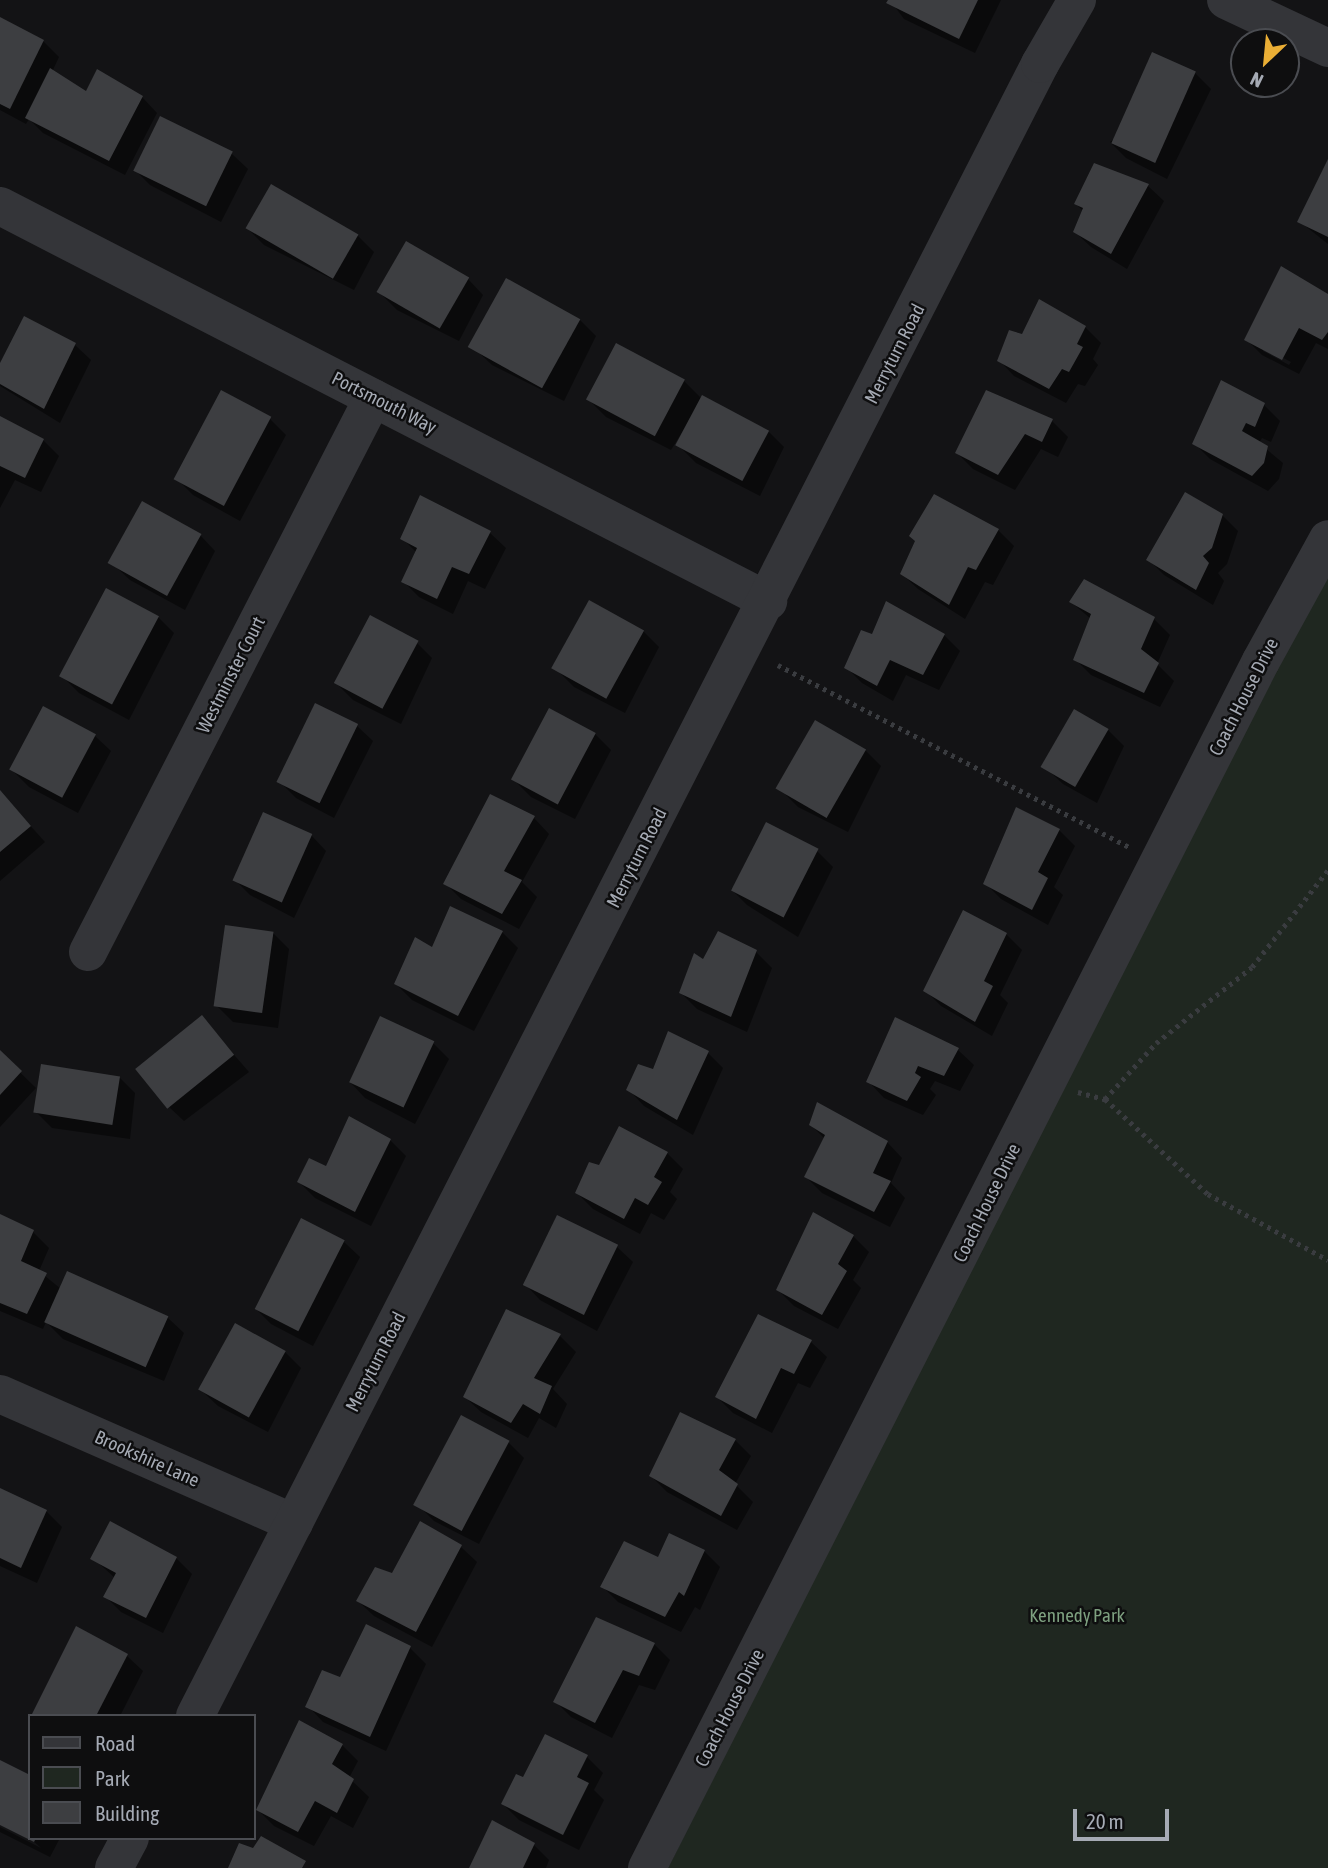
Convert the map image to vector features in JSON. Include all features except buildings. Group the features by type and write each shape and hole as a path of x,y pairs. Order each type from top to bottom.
{"street":[{"name":"Merryturn Road","path":"195,1714 768,601 1040,64 1077,0"},
{"path":"1226,0 1328,48"},
{"name":"Portsmouth Way","path":"0,206 768,601"},
{"name":"Westminster Court","path":"88,952 373,398"},
{"name":"Coach House Drive","path":"647,1868 1048,1080 1328,538"},
{"name":"Brookshire Lane","path":"0,1394 294,1523"},
{"path":"114,1868 129,1840"}],"path":[{"path":"778,665 1161,863"},
{"path":"1105,1099 1156,1042 1252,967 1328,870"},
{"path":"1048,1080 1105,1099 1208,1194 1328,1260"}],"green space":[{"name":"Kennedy Park","path":"1328,560 1328,1868 668,1868"}]}
